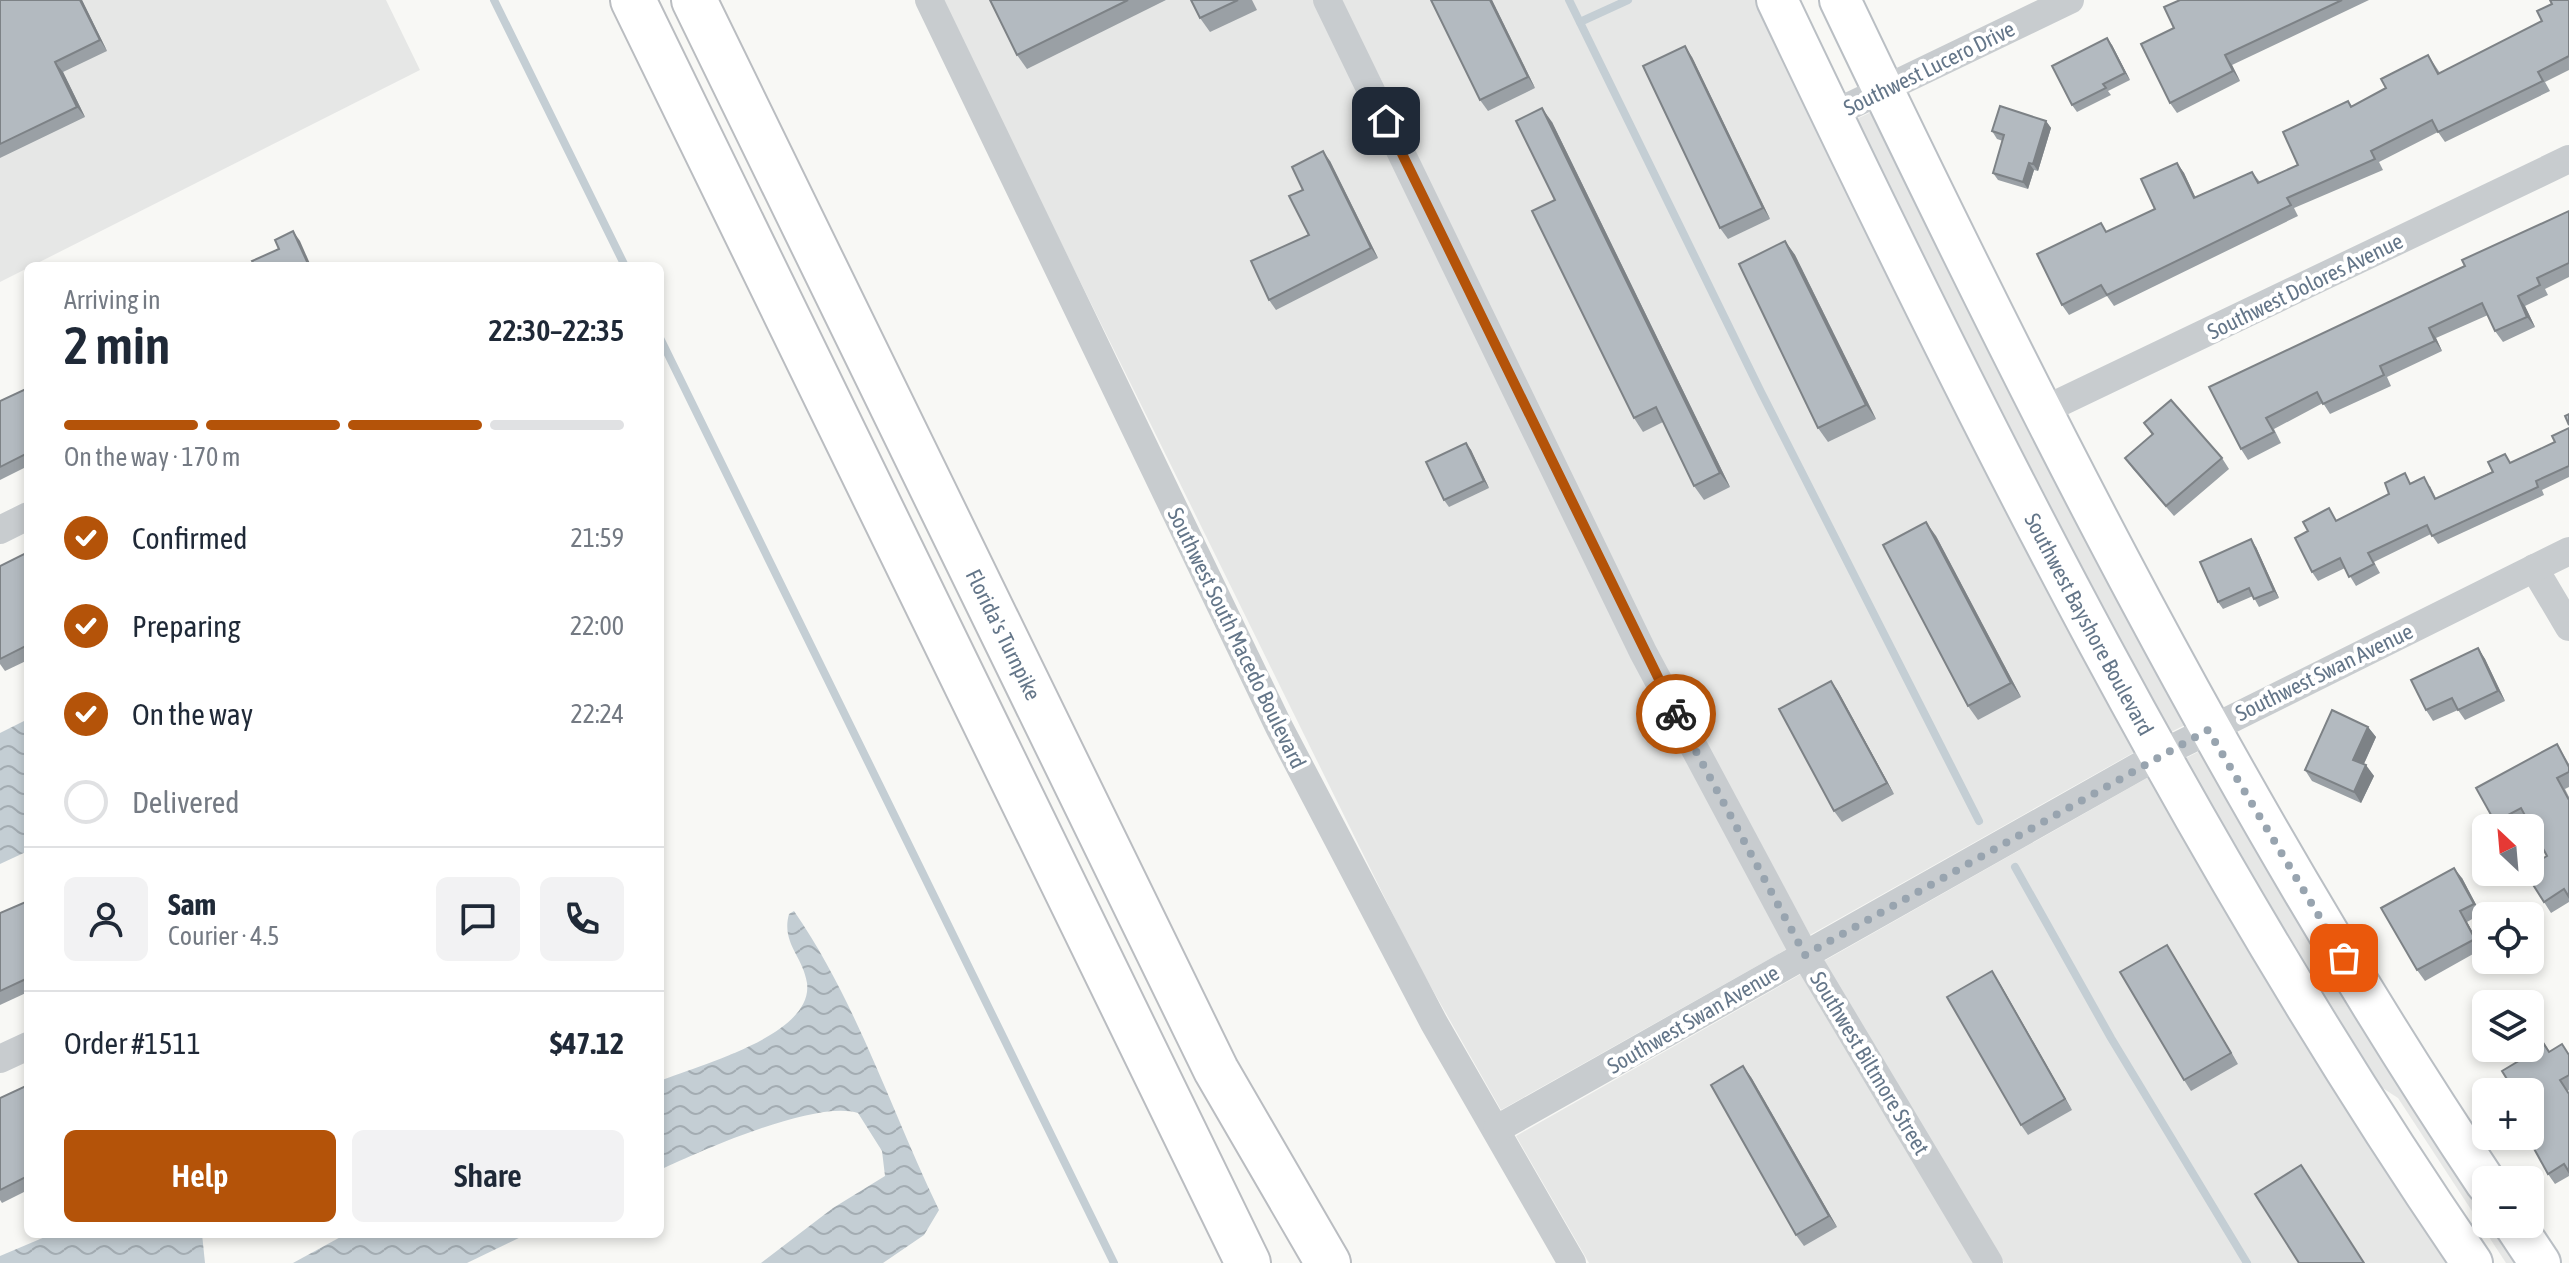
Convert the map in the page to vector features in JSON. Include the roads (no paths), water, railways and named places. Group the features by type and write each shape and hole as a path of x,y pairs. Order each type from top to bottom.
{"highway":[{"path":"633,0 1248,1263"},
{"name":"Florida's Turnpike","path":"694,0 1216,1070 1328,1263"}],"main road":[{"name":"Southwest Bayshore Boulevard","path":"1777,0 2015,485 2159,755 2276,957 2405,1165 2472,1263"},
{"path":"1840,0 2040,412 2208,730 2328,933 2475,1166"},
{"path":"2358,1089 2388,1106 2490,1263"},
{"path":"2523,1238 2540,1263"}],"street":[{"name":"Southwest South Macedo Boulevard","path":"929,0 1279,727 1434,1023 1572,1263"},
{"name":"Southwest Biltmore Street","path":"1327,0 1643,652 1805,955 1989,1263"},
{"name":"Southwest Lucero Drive","path":"1831,115 2070,0"},
{"name":"Southwest Dolores Avenue","path":"2040,412 2569,159"},
{"path":"0,530 24,518"},
{"name":"Southwest Swan Avenue","path":"1497,1129 2159,755 2569,551"},
{"path":"2534,568 2569,627"},
{"path":"0,1059 24,1048"}],"water":[{"path":"24,721 24,853 0,864 0,733"},
{"path":"794,911 816,946 855,1019 939,1210 924,1235 883,1263 761,1263 833,1208 885,1176 882,1151 858,1113 815,1113 788,1120 729,1140 664,1168 664,1080 750,1046 792,1018 804,1002 807,983 790,941 789,914"},
{"path":"43,1238 202,1238 205,1263 0,1263 0,1256"},
{"path":"339,1238 519,1238 467,1263 293,1263"}],"waterway":[{"path":"494,0 623,262"},
{"path":"1569,0 1761,392 1979,821"},
{"path":"1580,22 1628,0"},
{"path":"664,346 1114,1263"},
{"path":"2015,867 2111,1038 2247,1263"}]}
